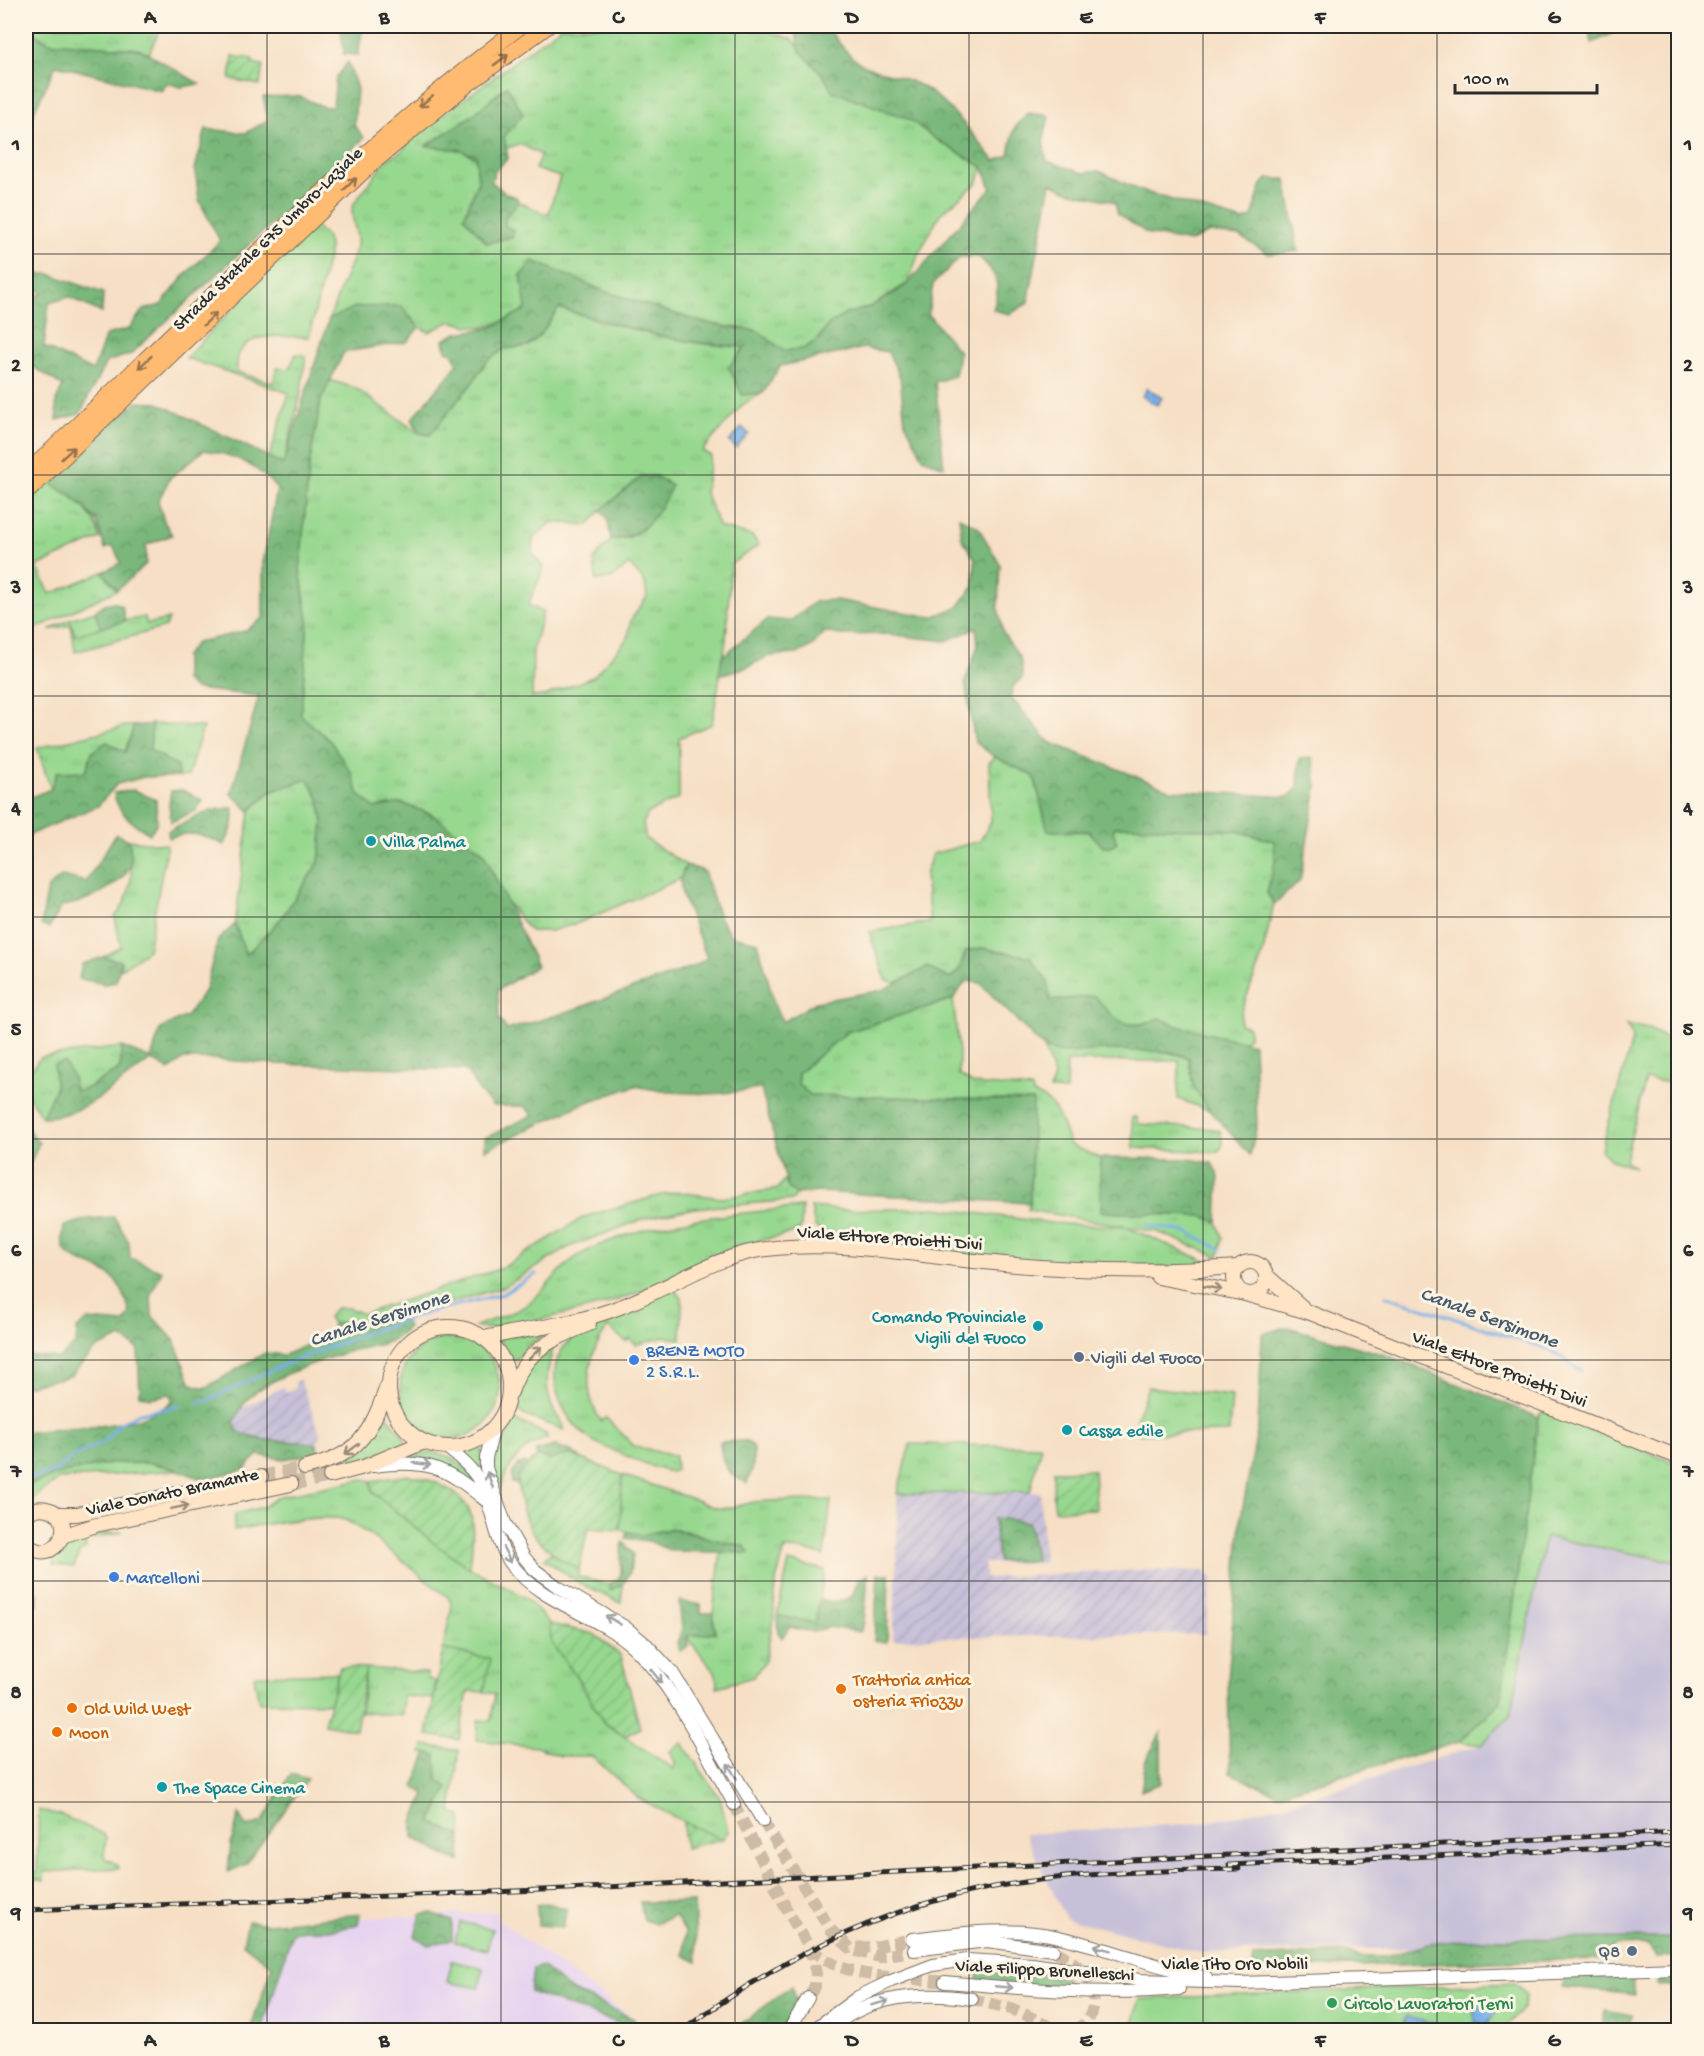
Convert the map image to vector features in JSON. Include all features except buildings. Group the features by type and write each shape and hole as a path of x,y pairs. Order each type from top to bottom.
{"highway":[{"name":"Strada Statale 675 Umbro-Laziale","path":"26,474 362,155 457,74 521,26"},
{"name":"Strada Statale 675 Umbro-Laziale","path":"26,493 369,165 466,85 548,26"}],"main road":[{"name":"Viale Ettore Proietti Divi","path":"483,1338 574,1320 617,1308 741,1256 765,1249 807,1245 986,1263 1135,1272 1238,1267 1246,1262 1255,1263 1263,1267 1266,1275 1290,1299 1308,1312"},
{"path":"1238,1267 1234,1282 1245,1294 1255,1294 1263,1289 1266,1275"},
{"name":"Viale Ettore Proietti Divi","path":"1135,1272 1245,1294 1308,1312 1678,1457"},
{"name":"Viale Ettore Proietti Divi","path":"507,1403 519,1370 536,1350 556,1337 611,1315 617,1308"},
{"path":"305,1468 329,1463 349,1453 362,1441 376,1416 399,1354 421,1334 436,1329 452,1328 468,1330 483,1338 496,1350 506,1366 509,1384 507,1403 494,1427 473,1442 447,1448 424,1442 408,1432 397,1417 390,1400 389,1381"},
{"path":"330,1476 364,1467 424,1442"},
{"name":"Viale Donato Bramante","path":"26,1515 39,1508 57,1514 77,1514 261,1477"},
{"name":"Viale Donato Bramante","path":"26,1544 36,1550 46,1551 58,1544 62,1536 96,1525 291,1484"},
{"path":"57,1514 63,1524 62,1536"}],"street":[{"path":"494,1427 486,1468 514,1543 535,1570 625,1628 648,1646 672,1672 763,1821"},
{"path":"447,1448 467,1465 479,1481 495,1531 511,1564 529,1583 632,1646 662,1682 734,1804"},
{"path":"364,1467 404,1462 433,1466 455,1475 486,1501"},
{"name":"Viale Filippo Brunelleschi","path":"1053,1950 987,1941 913,1944 987,1930 1058,1936 1123,1953 1169,1970 1240,1983"},
{"name":"Viale Tito Oro Nobili","path":"813,2031 858,1997 891,1981 933,1965 967,1960 1032,1964 1140,1980 1240,1983 1678,1969"},
{"name":"Viale Filippo Brunelleschi","path":"945,1982 1049,1991 1126,1994 1240,1983"},
{"name":"Viale Filippo Brunelleschi","path":"830,2031 864,2007 910,1995 935,1993 972,1998"},
{"path":"789,2031 808,1998"}],"shaded area":[{"path":"300,1380 321,1435 317,1444 300,1441 255,1441 237,1431 234,1421 239,1410 283,1387 286,1392 295,1389 296,1381"},
{"path":"1040,1492 1044,1563 984,1563 986,1578 1142,1570 1203,1571 1212,1577 1205,1634 946,1637 893,1640 897,1494"},
{"path":"1545,1536 1678,1562 1678,1942 1201,1953 1066,1919 1025,1834 1203,1823 1288,1804 1481,1745 1511,1715"},
{"path":"497,1912 497,1919 641,2024 636,2030 257,2030 292,1921"}],"green space":[{"path":"26,26 161,26 149,54 140,49 48,42 26,29"},
{"path":"341,26 363,26 358,55 344,54"},
{"path":"562,26 763,26 749,30 766,31 792,39 823,75 832,91 909,119 937,140 983,167 977,183 940,214 918,255 908,283 870,307 846,314 827,326 818,340 803,349 783,351 758,331 704,323 609,293 533,262 521,275 527,309 490,326 474,327 451,321 429,332 419,327 401,306 356,307 329,319 357,246 352,215 353,205 386,160 402,151 412,138","holes":["507,86 504,138 506,148 521,144 541,155 535,169 560,177 548,215 519,202 505,217 505,227 512,237 487,243 464,217 478,182 476,157 461,150 427,145 473,115"]},
{"path":"794,26 826,26 844,49 861,64 904,78 924,88 953,112 995,161 1009,155 1014,129 1028,113 1049,116 1043,142 1047,161 1083,173 1099,171 1139,190 1243,221 1252,217 1261,186 1267,179 1286,179 1298,251 1269,254 1239,236 1209,232 1190,242 1148,234 1118,214 1115,202 1068,191 1051,183 1028,303 1010,314 993,310 997,294 996,281 990,269 979,257 960,257 933,284 928,314 959,352 955,376 935,382 944,467 923,458 905,422 900,377 888,352 864,348 780,366 763,393 742,395 729,367 745,347 673,338 559,308 540,335 528,346 504,349 486,362 430,435 419,433 412,419 458,364 452,353 446,351 444,340 457,333 490,328 526,309 521,275 533,261 609,293 704,323 758,331 784,351 803,349 818,340 827,326 846,314 870,307 908,283 991,188 983,167 937,140 909,119 832,91 823,75 800,51"},
{"path":"1588,26 1613,26 1613,33 1592,43"},
{"path":"26,29 48,42 140,49 200,84 181,87 167,83 161,91 56,65 26,129"},
{"path":"233,56 253,59 252,63 263,65 260,85 230,79"},
{"path":"348,62 357,89 354,125 364,138 131,354 106,362 80,414 57,420 56,401 63,386 26,362 26,300 42,294 27,275 49,274 103,293 102,313 69,297 49,303 44,347 93,371 106,335 129,329 143,310 161,305 185,275 220,241 199,200 195,169 206,129 246,133 268,120 263,97 298,96 324,107 333,107 336,77"},
{"path":"507,86 523,114 504,137 508,158 496,170 491,181 506,194 516,197 519,202 505,217 505,226 513,230 512,237 487,243 464,217 478,182 476,157 461,150 426,146 473,115"},
{"path":"313,224 327,238 330,248 309,337 261,338 242,348 238,358 237,372 273,383 277,368 289,369 296,354 306,356 300,397 283,465 269,458 289,393 186,358"},
{"path":"401,306 419,327 407,342 344,352 321,400 309,467 300,570 308,620 301,715 331,742 351,772 359,795 375,808 401,803 431,814 483,852 537,966 498,990 499,1019 507,1030 564,1013 695,966 707,958 682,895 680,879 686,865 704,871 719,917 731,936 758,942 776,1010 783,1022 816,1002 883,990 927,967 950,979 959,970 966,951 982,948 1030,957 1048,982 1050,1001 1095,996 1109,1013 1123,1022 1138,1025 1160,1018 1177,1026 1254,1044 1257,1125 1250,1155 1207,1107 1193,1086 1189,1058 1172,1052 1105,1050 1061,1053 1044,1048 980,983 966,981 953,999 847,1032 798,1073 798,1084 810,1095 1033,1101 1030,1203 819,1192 796,1194 788,1188 761,1089 713,1094 668,1092 635,1086 582,1104 485,1150 485,1138 533,1115 524,1106 493,1106 479,1091 466,1070 184,1059 169,1070 151,1060 86,1105 72,1112 42,1117 55,1089 54,1064 64,1062 73,1077 75,1091 84,1090 120,1069 122,1047 151,1059 160,1029 187,1016 205,990 218,940 235,924 246,955 280,920 319,862 323,822 319,799 308,779 270,792 250,811 231,794 259,696 195,689 185,681 185,656 196,643 245,631 263,618 263,563 277,489 262,473 245,462 225,454 204,450 170,478 158,501 164,521 172,535 146,545 146,564 117,590 103,572 121,563 113,546 105,549 97,521 74,498 52,484 54,471 137,402 158,403 283,464 329,319 356,307"},
{"path":"558,308 673,339 745,347 729,367 763,393 743,404 702,451 711,456 705,492 719,527 752,536 759,545 731,564 726,640 712,724 679,738 679,798 648,813 643,824 646,839 686,865 680,879 576,924 550,931 530,931 506,901 483,852 431,814 401,803 375,808 359,795 351,772 301,715 308,620 300,570 309,467 321,400 329,380 355,388 419,433 429,435 472,383 486,362 504,349 528,346 540,335","holes":["600,511 644,528 628,538 611,540 594,559 596,580 611,579 629,564 645,582 647,597 631,620 628,638 593,677 544,696 532,697 533,649 543,612 528,605 544,568 532,553 533,539 552,522 589,525"]},
{"path":"54,471 52,484 82,506 93,520 100,538 37,566 50,594 103,572 117,590 26,633 26,499"},
{"path":"642,476 656,476 672,486 655,515 642,529 623,538 611,540 607,517 600,511"},
{"path":"959,517 978,527 1000,564 998,607 1003,633 1020,658 1023,677 1013,686 1012,699 1049,742 1171,790 1288,797 1298,788 1299,759 1313,758 1317,787 1300,881 1274,904 1267,893 1275,861 1274,841 1237,831 1128,826 1115,827 1113,832 1117,842 1103,847 1089,831 1048,831 1034,776 995,757 975,742 965,682 978,645 976,628 946,641 887,634 841,635 825,632 812,646 797,654 769,656 745,668 719,675 722,657 768,619 790,621 816,601 836,600 932,617 958,607 974,586 975,559 962,539"},
{"path":"114,602 122,606 125,621 100,628 95,611 105,604"},
{"path":"95,611 100,628 75,635 70,619"},
{"path":"145,617 147,624 169,619 166,627 75,652 71,625 49,630 70,619 75,635 110,623"},
{"path":"152,724 203,727 188,776 178,777 177,766 150,750"},
{"path":"152,724 150,750 177,766 178,777 145,777 117,784 98,806 26,836 26,799 51,789 57,772 86,771 92,752 107,742 125,752 134,726"},
{"path":"134,726 125,752 92,752 86,771 51,789 37,748"},
{"path":"995,757 1034,776 1048,831 1113,832 1115,827 1128,826 1237,831 1275,841 1275,861 1267,892 1274,904 1262,956 1241,1012 1240,1024 1249,1027 1249,1036 1243,1043 1177,1026 1160,1018 1138,1025 1122,1022 1109,1013 1094,996 1050,1001 1030,957 982,948 966,951 959,970 950,979 927,967 896,983 886,980 869,932 930,922 925,875 932,854 980,841 991,822 989,763"},
{"path":"308,778 319,799 323,822 319,862 280,920 246,955 235,924 250,811 270,792"},
{"path":"134,790 156,800 157,822 150,834 127,817 118,806 114,793"},
{"path":"182,790 202,800 197,810 171,822 169,804 171,791"},
{"path":"233,808 231,832 224,845 190,834 169,838 168,831 199,815 214,810"},
{"path":"116,834 129,840 131,861 124,875 99,893 79,902 62,906 49,928 41,925 48,888 62,876 86,882"},
{"path":"129,840 167,845 148,950 121,969 121,961 103,957 121,947 115,917 126,899 131,880"},
{"path":"103,957 121,961 116,982 105,984 79,979 82,964"},
{"path":"953,999 959,1075 973,1084 1032,1089 1033,1094 1048,1102 1061,1121 1070,1145 1100,1158 1101,1212 1203,1216 1217,1222 1223,1237 1219,1257 1158,1232 1028,1210 1032,1101 810,1095 798,1084 798,1073 847,1032"},
{"path":"1626,1025 1649,1029 1678,1045 1678,1084 1646,1079 1625,1160 1635,1167 1611,1160 1601,1150 1633,1037"},
{"path":"122,1047 120,1069 84,1090 75,1091 73,1077 55,1089 42,1117 27,1093 26,1087 28,1075 41,1057"},
{"path":"1044,1048 1067,1051 1148,1050 1189,1058 1193,1086 1211,1111 1178,1099 1179,1061 1067,1061 1066,1091 1050,1090 1054,1076"},
{"path":"1132,1117 1137,1117 1138,1124 1215,1129 1220,1131 1223,1144 1220,1150 1215,1152 1134,1148"},
{"path":"26,1127 39,1143 29,1166 28,1200 26,1202"},
{"path":"1100,1158 1189,1159 1212,1163 1219,1177 1217,1222 1203,1216 1101,1212"},
{"path":"785,1179 788,1188 796,1194 793,1200 695,1208 646,1218 569,1247 504,1287 367,1327 361,1320 333,1324 328,1317 336,1308 349,1308 363,1314 502,1268 584,1217 678,1192 722,1198 778,1189"},
{"path":"802,1207 801,1228 797,1231 723,1252 624,1298 512,1326 475,1327 523,1307 570,1262 587,1251 612,1240 638,1231 692,1220"},
{"path":"811,1207 841,1210 936,1208 1052,1223 1126,1227 1215,1265 1167,1268 1070,1265 926,1249 830,1235 815,1227"},
{"path":"114,1217 129,1242 130,1258 162,1271 151,1294 152,1316 174,1340 191,1384 205,1388 265,1353 284,1355 331,1335 333,1324 361,1320 367,1327 401,1317 408,1326 398,1337 391,1340 328,1358 266,1385 246,1401 234,1421 237,1431 247,1436 257,1439 317,1444 318,1453 284,1459 258,1455 244,1470 202,1479 173,1468 150,1463 112,1463 63,1473 26,1486 26,1433 121,1423 157,1411 173,1401 169,1394 150,1398 140,1395 138,1349 121,1337 97,1348 70,1376 26,1386 26,1355 59,1358 76,1344 77,1329 88,1320 124,1323 130,1314 124,1294 112,1277 70,1256 63,1245 64,1226 88,1219"},
{"path":"667,1290 676,1292 682,1298 681,1339 664,1337 636,1345 630,1339 626,1342 608,1327 591,1361 589,1385 595,1409 601,1421 606,1418 634,1446 675,1456 676,1470 671,1472 590,1439 570,1419 557,1393 555,1379 560,1353 579,1332 615,1311"},
{"path":"1287,1327 1389,1356 1538,1417 1501,1701 1459,1742 1278,1794 1230,1773 1228,1680 1241,1517 1258,1427 1262,1334"},
{"path":"549,1332 529,1345 516,1360 512,1360 496,1337"},
{"path":"450,1338 469,1342 485,1353 496,1369 500,1388 496,1407 485,1423 469,1434 450,1438 431,1434 415,1423 404,1407 400,1388 404,1369 415,1353 431,1342"},
{"path":"553,1347 548,1370 548,1393 564,1430 524,1415 516,1407 514,1398 522,1378"},
{"path":"1148,1387 1232,1396 1229,1432 1138,1434 1137,1416"},
{"path":"1542,1411 1678,1464 1678,1562 1545,1537 1511,1715 1481,1745 1459,1742 1501,1700 1538,1417"},
{"path":"387,1415 406,1440 405,1443 357,1463 327,1471 326,1468 347,1460 361,1449"},
{"path":"515,1420 546,1434 547,1438 530,1446 512,1463 500,1488 493,1473 493,1449 501,1426"},
{"path":"745,1441 753,1446 753,1467 747,1483 729,1472 722,1456 720,1442"},
{"path":"910,1444 1041,1446 1030,1492 897,1494"},
{"path":"555,1446 571,1451 585,1461 570,1454 551,1460 537,1456 535,1451"},
{"path":"479,1447 482,1449 480,1472 462,1455"},
{"path":"432,1452 452,1458 464,1466 469,1471 474,1484 450,1467 408,1455"},
{"path":"570,1454 622,1475 620,1530 588,1528 579,1570 541,1543 526,1521 519,1492 518,1475 537,1456 551,1460"},
{"path":"111,1463 150,1463 179,1470 59,1479 26,1504 26,1486 63,1473"},
{"path":"525,1463 527,1466 518,1475 518,1484 512,1483 512,1475 518,1464"},
{"path":"1094,1470 1096,1509 1054,1510 1053,1471"},
{"path":"409,1475 448,1489 464,1503 469,1511 473,1527 470,1568 435,1544 373,1492 371,1481"},
{"path":"622,1475 721,1509 763,1501 831,1500 824,1556 805,1550 785,1549 776,1580 773,1620 765,1661 753,1677 717,1687 716,1673 686,1636 715,1633 713,1613 721,1551 748,1553 745,1546 715,1541 693,1532 669,1529 642,1535 620,1530"},
{"path":"363,1479 371,1481 373,1492 435,1544 470,1568 526,1598 550,1624 552,1643 577,1677 604,1723 674,1769 675,1763 670,1751 682,1743 720,1798 728,1832 722,1839 705,1833 638,1798 592,1756 560,1756 537,1747 477,1740 478,1720 491,1721 495,1694 484,1692 489,1659 443,1649 452,1607 449,1598 357,1527 345,1520 322,1518 290,1520 234,1530 235,1514 263,1507 280,1496"},
{"path":"994,1518 1028,1522 1036,1561 998,1561"},
{"path":"669,1529 745,1546 748,1553 672,1551 648,1541 626,1538 627,1532 642,1535"},
{"path":"123,1532 85,1540 86,1548 79,1553 74,1567 53,1565 56,1554 70,1539 90,1534"},
{"path":"623,1542 633,1554 630,1572 623,1585 610,1590 609,1584 620,1577"},
{"path":"551,1553 579,1570 578,1577 609,1584 610,1590 623,1585 621,1603 581,1584 544,1559"},
{"path":"789,1562 825,1570 815,1623 777,1615"},
{"path":"868,1574 864,1622 860,1632 829,1627 813,1632 789,1627 782,1638 778,1632 777,1615 814,1623 819,1600 837,1602 851,1597 859,1580"},
{"path":"878,1574 889,1574 887,1642 874,1641"},
{"path":"26,1592 38,1593 38,1604 26,1603"},
{"path":"679,1601 701,1605 701,1613 713,1613 715,1633 687,1636 688,1647 679,1651 677,1643 682,1628"},
{"path":"550,1624 594,1634 621,1656 640,1728 625,1736 604,1723 577,1677 551,1643"},
{"path":"443,1649 490,1659 484,1692 468,1691 459,1740 427,1735"},
{"path":"340,1667 366,1668 356,1730 324,1724"},
{"path":"366,1668 427,1673 428,1679 435,1681 434,1699 403,1696 402,1716 361,1712"},
{"path":"338,1673 330,1703 259,1702 254,1677 256,1675"},
{"path":"1161,1733 1161,1783 1141,1791 1146,1760"},
{"path":"424,1745 459,1750 451,1812 462,1816 461,1836 431,1822 447,1788 437,1779 429,1753 422,1753"},
{"path":"427,1752 436,1755 437,1779 448,1788 431,1822 461,1836 460,1861 449,1858 413,1837 413,1822 425,1794 414,1786"},
{"path":"291,1774 308,1779 246,1864 228,1872 231,1844 239,1814 246,1827 262,1822"},
{"path":"39,1810 61,1815 103,1834 106,1838 104,1858 117,1864 119,1868 44,1872 44,1880 33,1878 32,1875 37,1874"},
{"path":"683,1822 722,1839 685,1848"},
{"path":"640,1902 694,1902 697,1962 684,1955 685,1932 675,1915 656,1924 644,1920"},
{"path":"547,1903 567,1909 563,1927 538,1925 537,1905"},
{"path":"432,1913 452,1921 452,1940 428,1945 415,1936 421,1915"},
{"path":"360,1914 358,1924 335,1930 304,1930 292,1933 262,2030 250,2030 272,1966 243,1944 248,1921 268,1924"},
{"path":"460,1922 492,1929 487,1950 455,1942"},
{"path":"1678,1938 1678,1955 1657,1957 1648,1945 1614,1946 1602,1959 1253,1969 1253,1957 1346,1952 1360,1957 1385,1957 1429,1944 1474,1939"},
{"path":"452,1961 483,1968 479,1988 447,1982"},
{"path":"542,1966 570,1990 634,2019 634,2029 530,1992 533,1969"},
{"path":"978,1969 1067,1978 1064,1991 977,1980"},
{"path":"1567,1974 1632,1975 1635,1995 1562,1987"},
{"path":"1657,1974 1678,1975 1678,1988 1656,1985"},
{"name":"Circolo Lavoratori Terni","path":"1515,1983 1526,1995 1524,2007 1503,2030 1131,2030 1140,1999"},
{"path":"792,1986 794,1998 801,1999 780,2030 733,2030"},
{"path":"1605,2010 1633,2015 1629,2030 1601,2030"}],"water":[{"path":"1147,388 1162,398 1157,405 1142,396"},
{"path":"742,427 749,434 736,448 729,442"},
{"path":"1496,2004 1497,2012 1485,2025 1475,2022 1475,2006"},
{"path":"1406,2017 1435,2024 1433,2030 1401,2030"}],"waterway":[{"name":"Canale Sersimone","path":"1147,1225 1187,1232 1221,1249"},
{"name":"Canale Sersimone","path":"197,1403 209,1400 276,1368 358,1336 433,1311 503,1294 536,1274"},
{"name":"Canale Sersimone","path":"1386,1296 1551,1350 1581,1371"},
{"name":"Canale Sersimone","path":"26,1478 52,1473 74,1456 105,1441 119,1424 140,1413 180,1406"}],"tunnel":[{"path":"261,1477 305,1468"},
{"path":"291,1484 330,1476"},
{"path":"734,1804 788,1912 810,1948 816,1973 815,1986 808,1998"},
{"path":"763,1821 831,1930 850,1948 875,1947 912,1939"},
{"path":"811,1949 840,1967 856,1972 945,1982"},
{"path":"856,1951 880,1957 914,1950"},
{"path":"972,1999 1017,2011 1059,2029 1074,2029 1082,2026 1091,2013 1093,2004 1094,1996 1089,1979 1082,1970 1053,1950"}],"railway":[{"path":"26,1910 567,1889 1678,1832"},
{"path":"1229,1865 1678,1845"},
{"path":"683,2030 743,1989 806,1952 872,1922 941,1899 977,1890 1089,1875 1239,1869"}],"place":[{"name":"Villa Palma","path":"371,841"},
{"name":"Comando Provinciale Vigili del Fuoco","path":"1038,1326"},
{"name":"Vigili del Fuoco","path":"1079,1357"},
{"name":"BRENZ MOTO 2 S.R.L.","path":"634,1360"},
{"name":"Cassa edile","path":"1067,1430"},
{"name":"Marcelloni","path":"114,1577"},
{"name":"Trattoria antica osteria Friozzu","path":"841,1689"},
{"name":"Old Wild West","path":"72,1708"},
{"name":"Moon","path":"57,1732"},
{"name":"The Space Cinema","path":"162,1787"},
{"name":"Q8","path":"1632,1951"},
{"name":"Circolo Lavoratori Terni","path":"1332,2003"}]}
